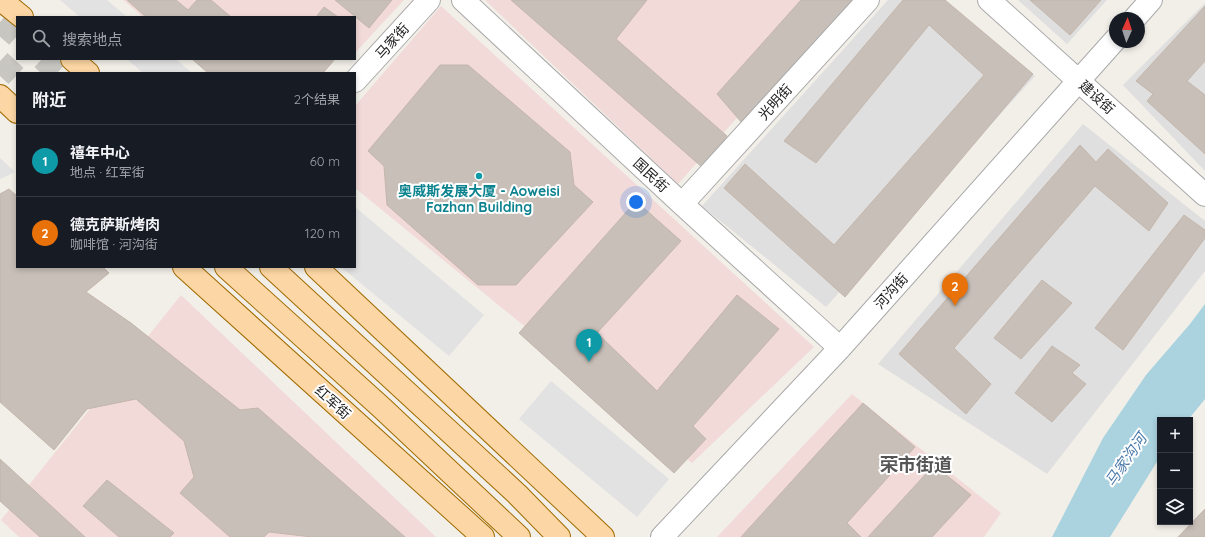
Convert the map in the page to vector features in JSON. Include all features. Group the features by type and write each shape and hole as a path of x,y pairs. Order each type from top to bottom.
{"main road":[{"path":"1,0 21,16"},
{"path":"73,60 87,72"},
{"path":"0,96 16,111"},
{"name":"红军街","path":"185,268 483,537"},
{"name":"红军街","path":"227,268 382,408 520,537"},
{"path":"272,268 398,382 517,494 559,537"},
{"path":"317,268 343,290 603,537"},
{"path":"343,290 358,346"}],"street":[{"name":"马家街","path":"356,80 429,0"},
{"name":"国民街","path":"463,0 682,204 840,348"},
{"name":"光明街","path":"682,204 868,0"},
{"name":"建设街","path":"989,0 1205,195"},
{"path":"1140,12 1151,0"},
{"name":"河沟街","path":"662,537 840,348 1109,47"}],"shaded area":[{"path":"60,0 107,0 126,16 79,16"},
{"path":"123,0 404,0 356,52 356,16 142,16"},
{"path":"485,0 842,0 678,184"},
{"path":"888,0 941,0 1035,76 826,307 702,206"},
{"path":"1018,0 1107,0 1067,44"},
{"path":"1205,3 1205,171 1123,85"},
{"path":"441,6 814,347 692,463 356,189 356,105"},
{"path":"128,60 177,60 191,72 142,72"},
{"path":"1083,124 1205,221 1205,271 1047,474 878,364"},
{"path":"0,158 15,172 0,179"},
{"path":"356,208 484,315 449,356 342,268 356,268"},
{"path":"181,295 436,537 19,537 1,520"},
{"path":"551,381 669,479 637,517 519,419"},
{"path":"852,394 1001,513 984,537 717,537"}],"water":[{"name":"马家沟河","path":"1205,304 1205,399 1190,417 1157,417 1157,462 1110,537 1052,537 1103,438 1146,375 1190,324"}],"building":[{"path":"127,0 176,0 188,10 197,0 211,0 230,16 145,16"},
{"path":"335,0 392,0 369,28"},
{"path":"511,0 647,0 616,39 727,136 703,168"},
{"path":"801,0 853,0 742,123 717,94"},
{"path":"903,0 945,0 1033,74 845,297 724,188 745,164 834,245 984,75 929,25 816,163 784,141"},
{"path":"1030,0 1101,0 1070,35"},
{"path":"1205,6 1205,61 1187,81 1205,95 1205,154 1147,101 1153,94 1136,81"},
{"path":"324,7 337,16 317,16"},
{"path":"193,60 334,60 324,72 207,72"},
{"name":"奥威斯发展大厦 - Aoweisi Fazhan Building","path":"440,65 468,65 570,152 574,185 593,202 516,285 478,285 387,205 384,166 368,151"},
{"path":"1080,145 1096,162 1108,149 1168,203 1149,231 1095,186 954,348 991,384 966,414 899,354"},
{"path":"9,189 16,195 16,268 104,268 109,273 86,292 131,323 240,410 258,408 405,537 312,537 269,532 264,537 230,537 180,493 194,477 184,441 136,399 87,409 54,450 0,402 0,194"},
{"path":"636,201 681,241 597,333 657,391 737,295 779,329 693,426 706,439 674,473 519,333"},
{"path":"1184,215 1205,230 1205,238 1123,350 1095,328"},
{"path":"1042,280 1072,303 1021,359 994,338"},
{"path":"1052,346 1080,365 1072,373 1086,384 1052,422 1015,393"},
{"path":"863,403 915,447 847,523 861,537 741,537"},
{"path":"0,459 85,537 40,537 0,501"},
{"path":"934,465 971,495 932,537 868,537"},
{"path":"107,480 174,533 170,537 119,537 83,506"},
{"path":"1205,509 1205,537 1178,537 1190,525 1193,525 1193,521"}],"tunnel":[{"path":"0,22 16,36"},
{"path":"43,60 56,72"},
{"path":"0,61 16,76"}],"place":[{"name":"奥威斯发展大厦 - Aoweisi Fazhan Building","path":"479,176"},
{"name":"德克萨斯烤肉","path":"955,306"},
{"name":"禧年中心","path":"589,362"}],"district":[{"name":"荣市街道","path":"916,465"}]}
